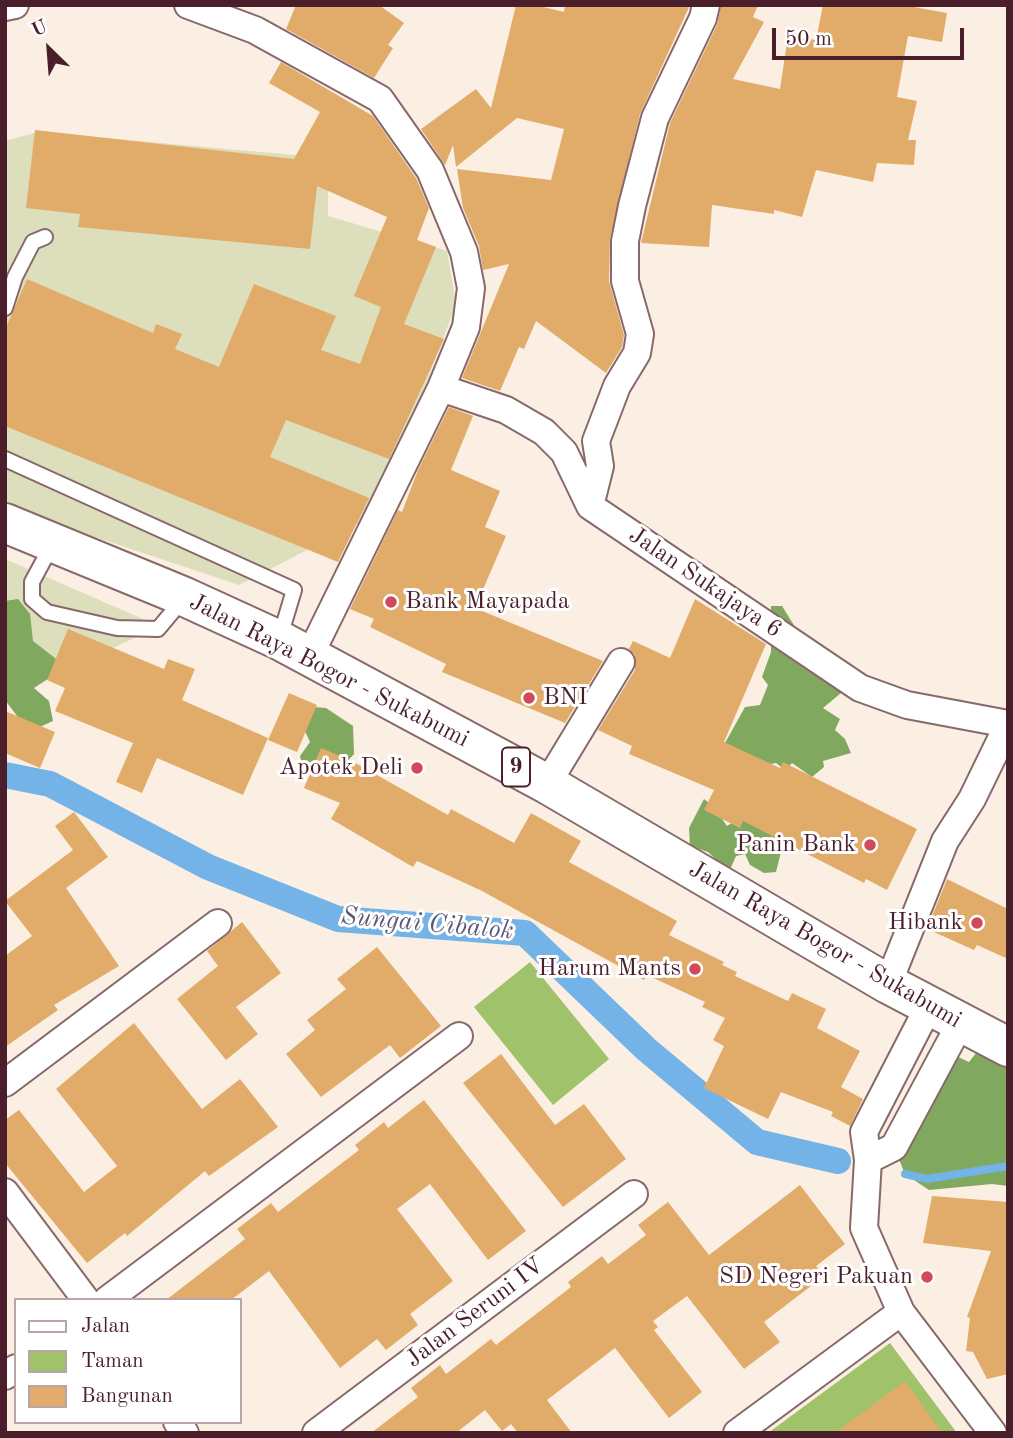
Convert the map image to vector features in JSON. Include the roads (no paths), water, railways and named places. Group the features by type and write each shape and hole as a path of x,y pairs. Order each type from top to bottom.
{"highway":[{"name":"Jalan Raya Bogor - Sukabumi","path":"5,523 185,597 294,649 548,784 888,984 1008,1047"}],"street":[{"path":"5,8 15,5"},
{"path":"188,5 255,30 380,99 430,170 464,252 471,288 466,327 441,388 294,649"},
{"path":"590,506 600,466 596,441 617,386 637,353 640,334 625,281 625,241 632,206 655,118 706,5"},
{"path":"441,388 506,410 544,432 564,452 590,506"},
{"name":"Jalan Sukajaya 6","path":"590,506 860,688 907,705 1008,724"},
{"path":"548,784 621,662"},
{"path":"888,984 945,841 972,799 1008,724"},
{"path":"5,1083 218,923"},
{"path":"867,1160 894,1147 945,1015"},
{"path":"945,1015 863,1132 867,1160 864,1228 901,1312 993,1433"},
{"path":"110,1298 458,1036"},
{"path":"5,1192 84,1298"},
{"name":"Jalan Seruni IV","path":"316,1433 634,1194"},
{"path":"737,1433 901,1312"}],"lane":[{"path":"5,308 15,277 33,242 45,237"},
{"path":"5,459 294,590 294,649"},
{"path":"53,542 32,582 32,599 47,612 117,628 158,629 185,597"}],"waterway":[{"name":"Sungai Cibalok","path":"5,775 50,784 208,867 338,919 525,933 646,1049 757,1142 838,1161"},
{"name":"Sungai Cibalok","path":"905,1174 927,1179 1008,1166"}],"place":[{"name":"Bank Mayapada","path":"391,602"},
{"name":"BNI","path":"529,698"},
{"name":"Apotek Deli","path":"417,768"},
{"name":"Panin Bank","path":"870,845"},
{"name":"Hibank","path":"977,923"},
{"name":"Harum Mants","path":"695,969"},
{"name":"SD Negeri Pakuan","path":"927,1277"}]}
